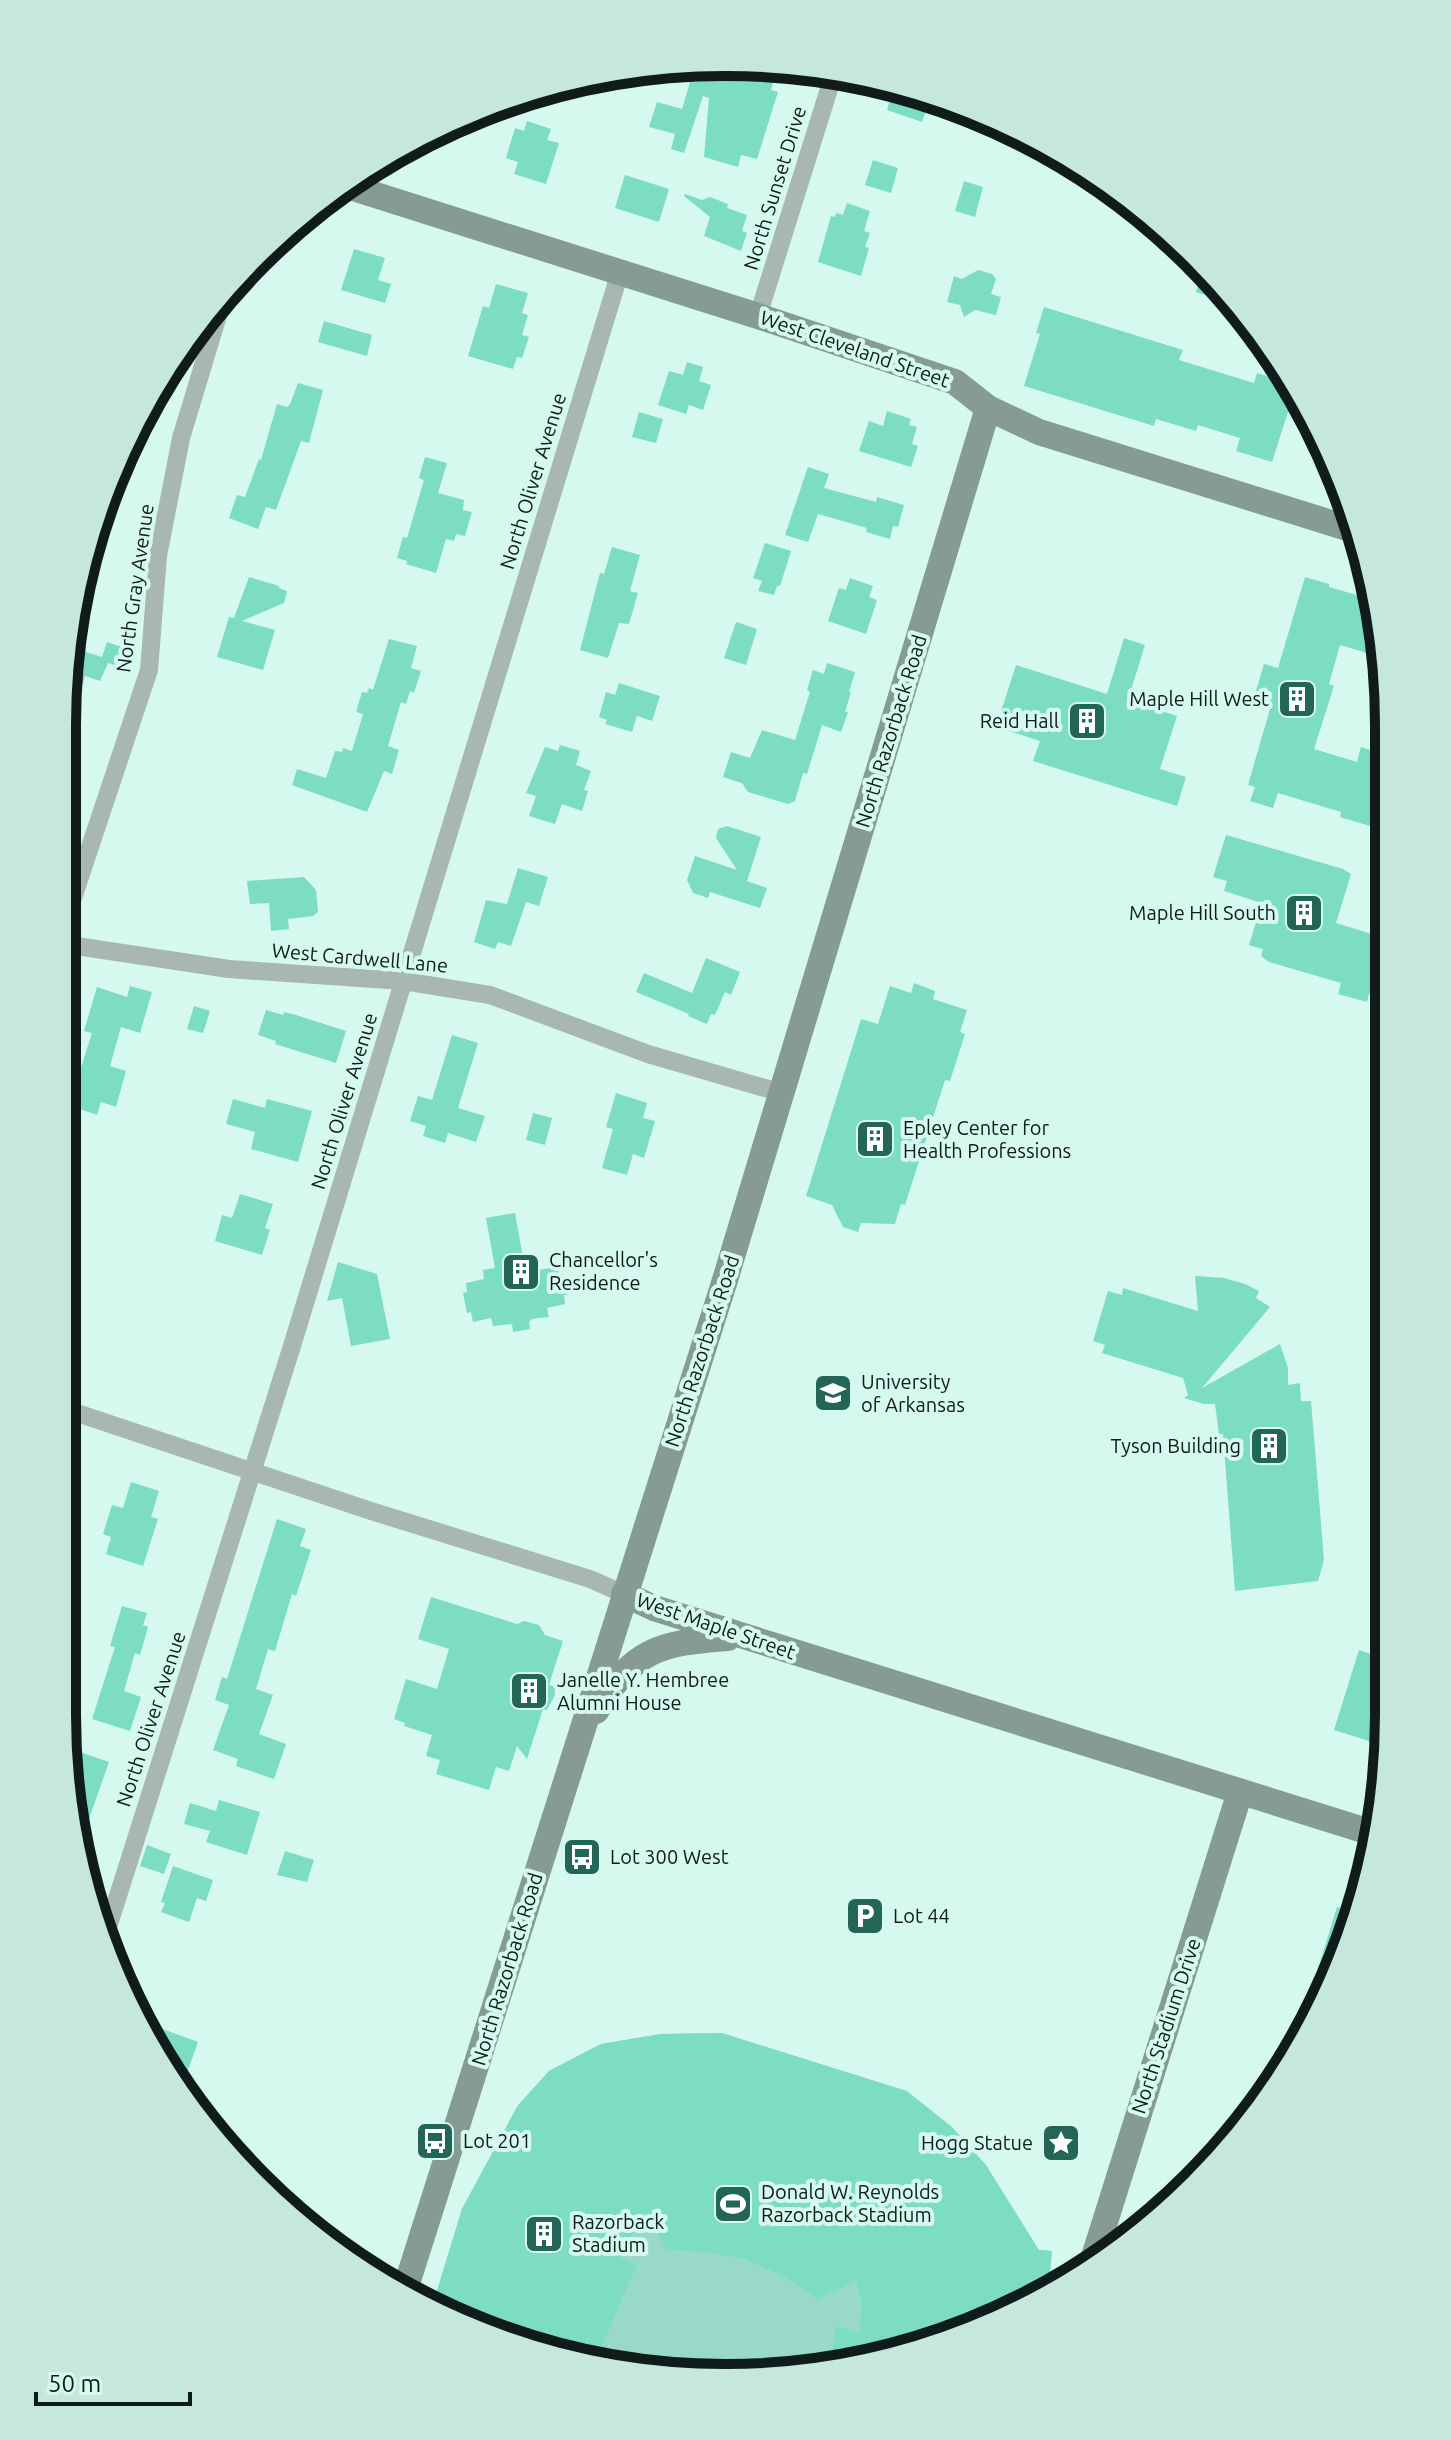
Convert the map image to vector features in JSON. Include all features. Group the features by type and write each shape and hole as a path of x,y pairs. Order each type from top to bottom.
{"street":[{"name":"North Sunset Drive","path":"758,316 830,85"},
{"name":"West Cleveland Street","path":"359,190 955,382 988,408 1039,432 1344,527"},
{"name":"North Oliver Avenue","path":"110,1922 253,1472 620,272"},
{"name":"North Gray Avenue","path":"76,889 149,670 158,556 178,452 216,322"},
{"name":"North Razorback Road","path":"408,2281 782,1093 988,408"},
{"name":"West Cardwell Lane","path":"76,946 229,969 403,981 490,995 648,1054 782,1093"},
{"name":"West Maple Street","path":"76,1413 590,1579 654,1608 1365,1830"},
{"path":"579,1737 604,1697 631,1665 660,1646 744,1637"},
{"name":"North Stadium Drive","path":"1097,2247 1240,1792"}],"green space":[{"name":"Donald W. Reynolds Razorback Stadium","path":"722,2033 1020,2248 1052,2251 1050,2277 974,2315 934,2330 852,2352 768,2363 683,2363 599,2352 517,2330 436,2296 462,2209 518,2105 549,2071 601,2044 661,2034"}],"building":[{"path":"734,76 747,80 748,77 774,78 771,90 778,92 757,159 741,155 738,167 704,157 709,98 703,96 684,153 671,149 675,134 649,127 657,102 682,109 692,77"},
{"path":"891,97 927,108 922,122 887,110"},
{"path":"527,121 551,129 547,140 559,143 546,184 514,174 518,162 506,158 515,128 524,131"},
{"path":"873,160 898,168 891,193 865,185"},
{"path":"625,175 669,189 659,222 615,208"},
{"path":"964,181 983,187 975,217 955,211"},
{"path":"685,194 702,200 710,197 728,204 727,208 747,215 742,231 747,233 741,251 704,236 710,217"},
{"path":"847,203 870,211 864,231 870,233 865,247 869,248 861,276 818,262 831,216 835,217 836,213 843,215"},
{"path":"354,249 385,258 378,280 391,284 385,303 341,290"},
{"path":"978,270 992,274 996,279 991,294 1001,297 996,315 975,310 964,317 960,305 947,302 954,276 962,279"},
{"path":"1199,281 1215,298 1196,292"},
{"path":"496,284 528,293 522,313 528,315 522,335 529,337 522,358 517,357 513,369 468,356 483,306 489,308"},
{"path":"1044,307 1183,350 1179,360 1254,383 1257,373 1274,379 1292,409 1291,413 1288,412 1272,462 1236,451 1240,438 1198,425 1196,431 1156,419 1154,426 1024,386 1040,334 1036,333"},
{"path":"324,321 372,335 367,356 318,342"},
{"path":"687,362 703,367 699,381 711,385 703,410 689,405 686,414 658,405 669,371 683,375"},
{"path":"298,383 323,390 309,443 301,441 276,510 266,507 258,529 229,518 237,495 245,497 261,460 277,404 287,407 290,404"},
{"path":"887,411 911,419 909,425 917,427 912,444 918,446 911,467 859,451 869,421 883,426"},
{"path":"639,412 663,419 656,443 632,437"},
{"path":"425,457 447,463 438,493 464,500 463,510 472,512 465,536 456,534 454,541 446,539 436,573 397,558 403,537 407,538 424,480 419,478"},
{"path":"808,467 829,474 824,488 876,502 877,497 904,505 898,527 893,526 890,539 866,532 867,528 818,514 808,542 785,535"},
{"path":"765,543 791,551 774,595 758,591 762,581 753,578"},
{"path":"612,547 640,555 630,591 638,593 629,624 619,623 608,658 580,650 600,573 604,574"},
{"path":"249,577 287,591 284,603 242,621 275,630 263,670 217,657 229,617 234,618"},
{"name":"Maple Hill West","path":"1305,577 1362,597 1371,654 1340,645 1329,684 1334,686 1314,749 1357,762 1361,747 1375,752 1375,820 1372,819 1370,826 1340,817 1341,812 1278,793 1273,808 1250,801 1255,787 1248,785 1272,702 1254,697 1264,664 1278,668"},
{"path":"850,578 873,586 869,597 877,600 866,634 828,621 839,588 846,590"},
{"path":"736,622 757,629 746,665 724,658"},
{"name":"Reid Hall","path":"1124,638 1145,645 1128,700 1177,716 1160,769 1186,777 1177,806 1033,761 1040,741 996,727 1016,665 1107,694"},
{"path":"389,639 417,646 411,668 421,671 414,693 410,691 406,704 401,702 388,746 399,750 392,774 384,771 367,812 292,785 297,769 326,778 335,751 342,752 343,748 352,751 363,714 356,712 362,692 367,693 369,688 373,690"},
{"path":"107,642 125,648 119,666 108,663 100,681 85,676 83,684 77,682 81,650 102,657"},
{"path":"827,663 855,672 845,712 848,712 841,732 822,725 795,801 788,804 748,792 742,783 723,777 731,752 750,758 762,730 795,740 810,692 807,690 813,670 824,674"},
{"path":"619,683 660,696 652,721 637,716 632,732 605,724 607,720 599,717 606,692 615,695"},
{"path":"560,745 580,751 576,765 591,771 584,790 588,791 582,811 562,804 555,824 529,816 536,796 526,793 545,747 558,751"},
{"path":"727,826 761,837 747,881 767,888 760,908 710,892 708,898 693,893 687,880 695,856 737,870 716,838 718,829"},
{"name":"Maple Hill South","path":"1226,835 1351,874 1336,923 1375,935 1375,996 1369,994 1367,1002 1338,994 1341,983 1269,962 1261,956 1263,949 1249,945 1262,903 1224,891 1227,881 1213,877"},
{"path":"518,868 548,877 539,906 526,902 511,946 498,942 495,949 474,942 486,900 507,904"},
{"path":"304,877 316,890 318,912 313,916 288,919 289,929 271,931 269,903 250,904 247,881"},
{"path":"706,958 740,972 731,995 725,992 715,1015 711,1014 707,1024 636,992 644,973 692,993"},
{"name":"Epley Center for Health Professions","path":"914,983 935,991 933,999 967,1010 960,1032 965,1034 950,1081 945,1080 905,1205 901,1204 895,1224 861,1223 858,1232 843,1227 832,1205 806,1196 861,1019 878,1024 890,986 911,993"},
{"path":"130,986 152,992 140,1033 121,1027 110,1066 126,1071 116,1107 101,1102 97,1115 76,1108 76,1073 79,1074 92,1033 84,1031 97,987 127,997"},
{"path":"194,1006 210,1011 203,1033 187,1029"},
{"path":"266,1010 296,1015 346,1031 336,1063 275,1044 276,1041 258,1035"},
{"path":"452,1035 478,1043 458,1108 485,1116 476,1142 448,1133 445,1143 423,1136 426,1126 410,1121 418,1096 432,1100"},
{"path":"616,1093 647,1103 643,1118 655,1121 644,1158 633,1154 627,1175 602,1168 613,1129 606,1127"},
{"path":"233,1099 265,1108 267,1099 312,1111 298,1162 251,1149 255,1132 226,1124"},
{"path":"533,1113 552,1118 545,1145 526,1140"},
{"path":"240,1194 273,1204 265,1228 270,1230 262,1255 215,1241 222,1215 232,1218"},
{"name":"Chancellor's Residence","path":"515,1213 524,1263 538,1261 540,1270 558,1266 559,1275 563,1274 567,1295 564,1295 565,1304 547,1308 549,1317 532,1319 530,1329 513,1332 512,1324 493,1326 491,1318 473,1322 471,1312 467,1313 463,1293 467,1292 466,1283 484,1279 483,1270 495,1268 486,1218"},
{"path":"338,1262 377,1274 390,1339 351,1346 342,1298 327,1301"},
{"name":"Tyson Building","path":"1195,1276 1224,1278 1245,1284 1259,1291 1256,1298 1270,1307 1202,1388 1280,1344 1288,1368 1288,1385 1300,1383 1301,1401 1311,1401 1324,1560 1318,1581 1235,1591 1223,1434 1219,1434 1215,1404 1184,1398 1188,1395 1183,1378 1102,1353 1105,1345 1093,1341 1108,1291 1122,1295 1123,1288 1198,1311"},
{"path":"131,1482 159,1491 151,1517 158,1519 143,1566 106,1554 111,1537 103,1534 112,1505 123,1508"},
{"path":"277,1519 306,1529 300,1546 311,1550 296,1596 292,1594 275,1651 268,1649 256,1689 273,1695 259,1734 286,1744 274,1779 236,1766 238,1759 213,1750 229,1705 215,1700 222,1677 227,1679"},
{"name":"Janelle Y. Hembree Alumni House","path":"431,1597 517,1624 524,1621 539,1625 545,1635 563,1641 549,1685 555,1686 555,1695 547,1710 543,1709 527,1759 517,1746 509,1771 496,1767 489,1790 436,1774 440,1760 426,1756 432,1735 404,1726 405,1723 394,1719 406,1679 437,1689 449,1649 418,1639"},
{"path":"122,1606 147,1613 143,1625 148,1627 140,1655 135,1653 124,1691 141,1697 130,1731 92,1719 115,1647 110,1646"},
{"path":"1359,1650 1375,1655 1374,1743 1334,1730"},
{"path":"77,1751 109,1762 86,1827"},
{"path":"219,1800 260,1812 247,1855 206,1842 210,1831 184,1824 190,1803 216,1811"},
{"path":"147,1845 171,1854 164,1874 140,1866"},
{"path":"285,1851 314,1860 307,1882 277,1875"},
{"path":"173,1866 213,1880 206,1901 197,1898 189,1922 161,1912 165,1903 161,1902"},
{"path":"1337,1907 1345,1909 1326,1963 1309,1998"},
{"path":"156,2027 198,2042 186,2076"},
{"name":"Donald W. Reynolds Razorback Stadium","path":"722,2033 907,2091 952,2127 986,2165 1039,2250 1052,2251 1050,2277 974,2315 934,2330 832,2355 836,2326 859,2333 862,2304 856,2281 817,2299 785,2277 745,2259 706,2252 667,2250 646,2212 619,2257 637,2264 599,2352 517,2330 436,2296 462,2209 517,2107 549,2071 601,2044 661,2034"}],"place":[{"name":"Maple Hill West","path":"1297,699"},
{"name":"Reid Hall","path":"1087,721"},
{"name":"Maple Hill South","path":"1304,913"},
{"name":"Epley Center for Health Professions","path":"875,1139"},
{"name":"Chancellor's Residence","path":"521,1272"},
{"name":"University of Arkansas","path":"833,1393"},
{"name":"Tyson Building","path":"1269,1446"},
{"name":"Janelle Y. Hembree Alumni House","path":"529,1691"},
{"name":"Lot 300 West","path":"582,1857"},
{"name":"Lot 44","path":"865,1916"},
{"name":"Lot 201","path":"435,2141"},
{"name":"Hogg Statue","path":"1061,2143"},
{"name":"Donald W. Reynolds Razorback Stadium","path":"733,2204"},
{"name":"Razorback Stadium","path":"544,2234"}]}
